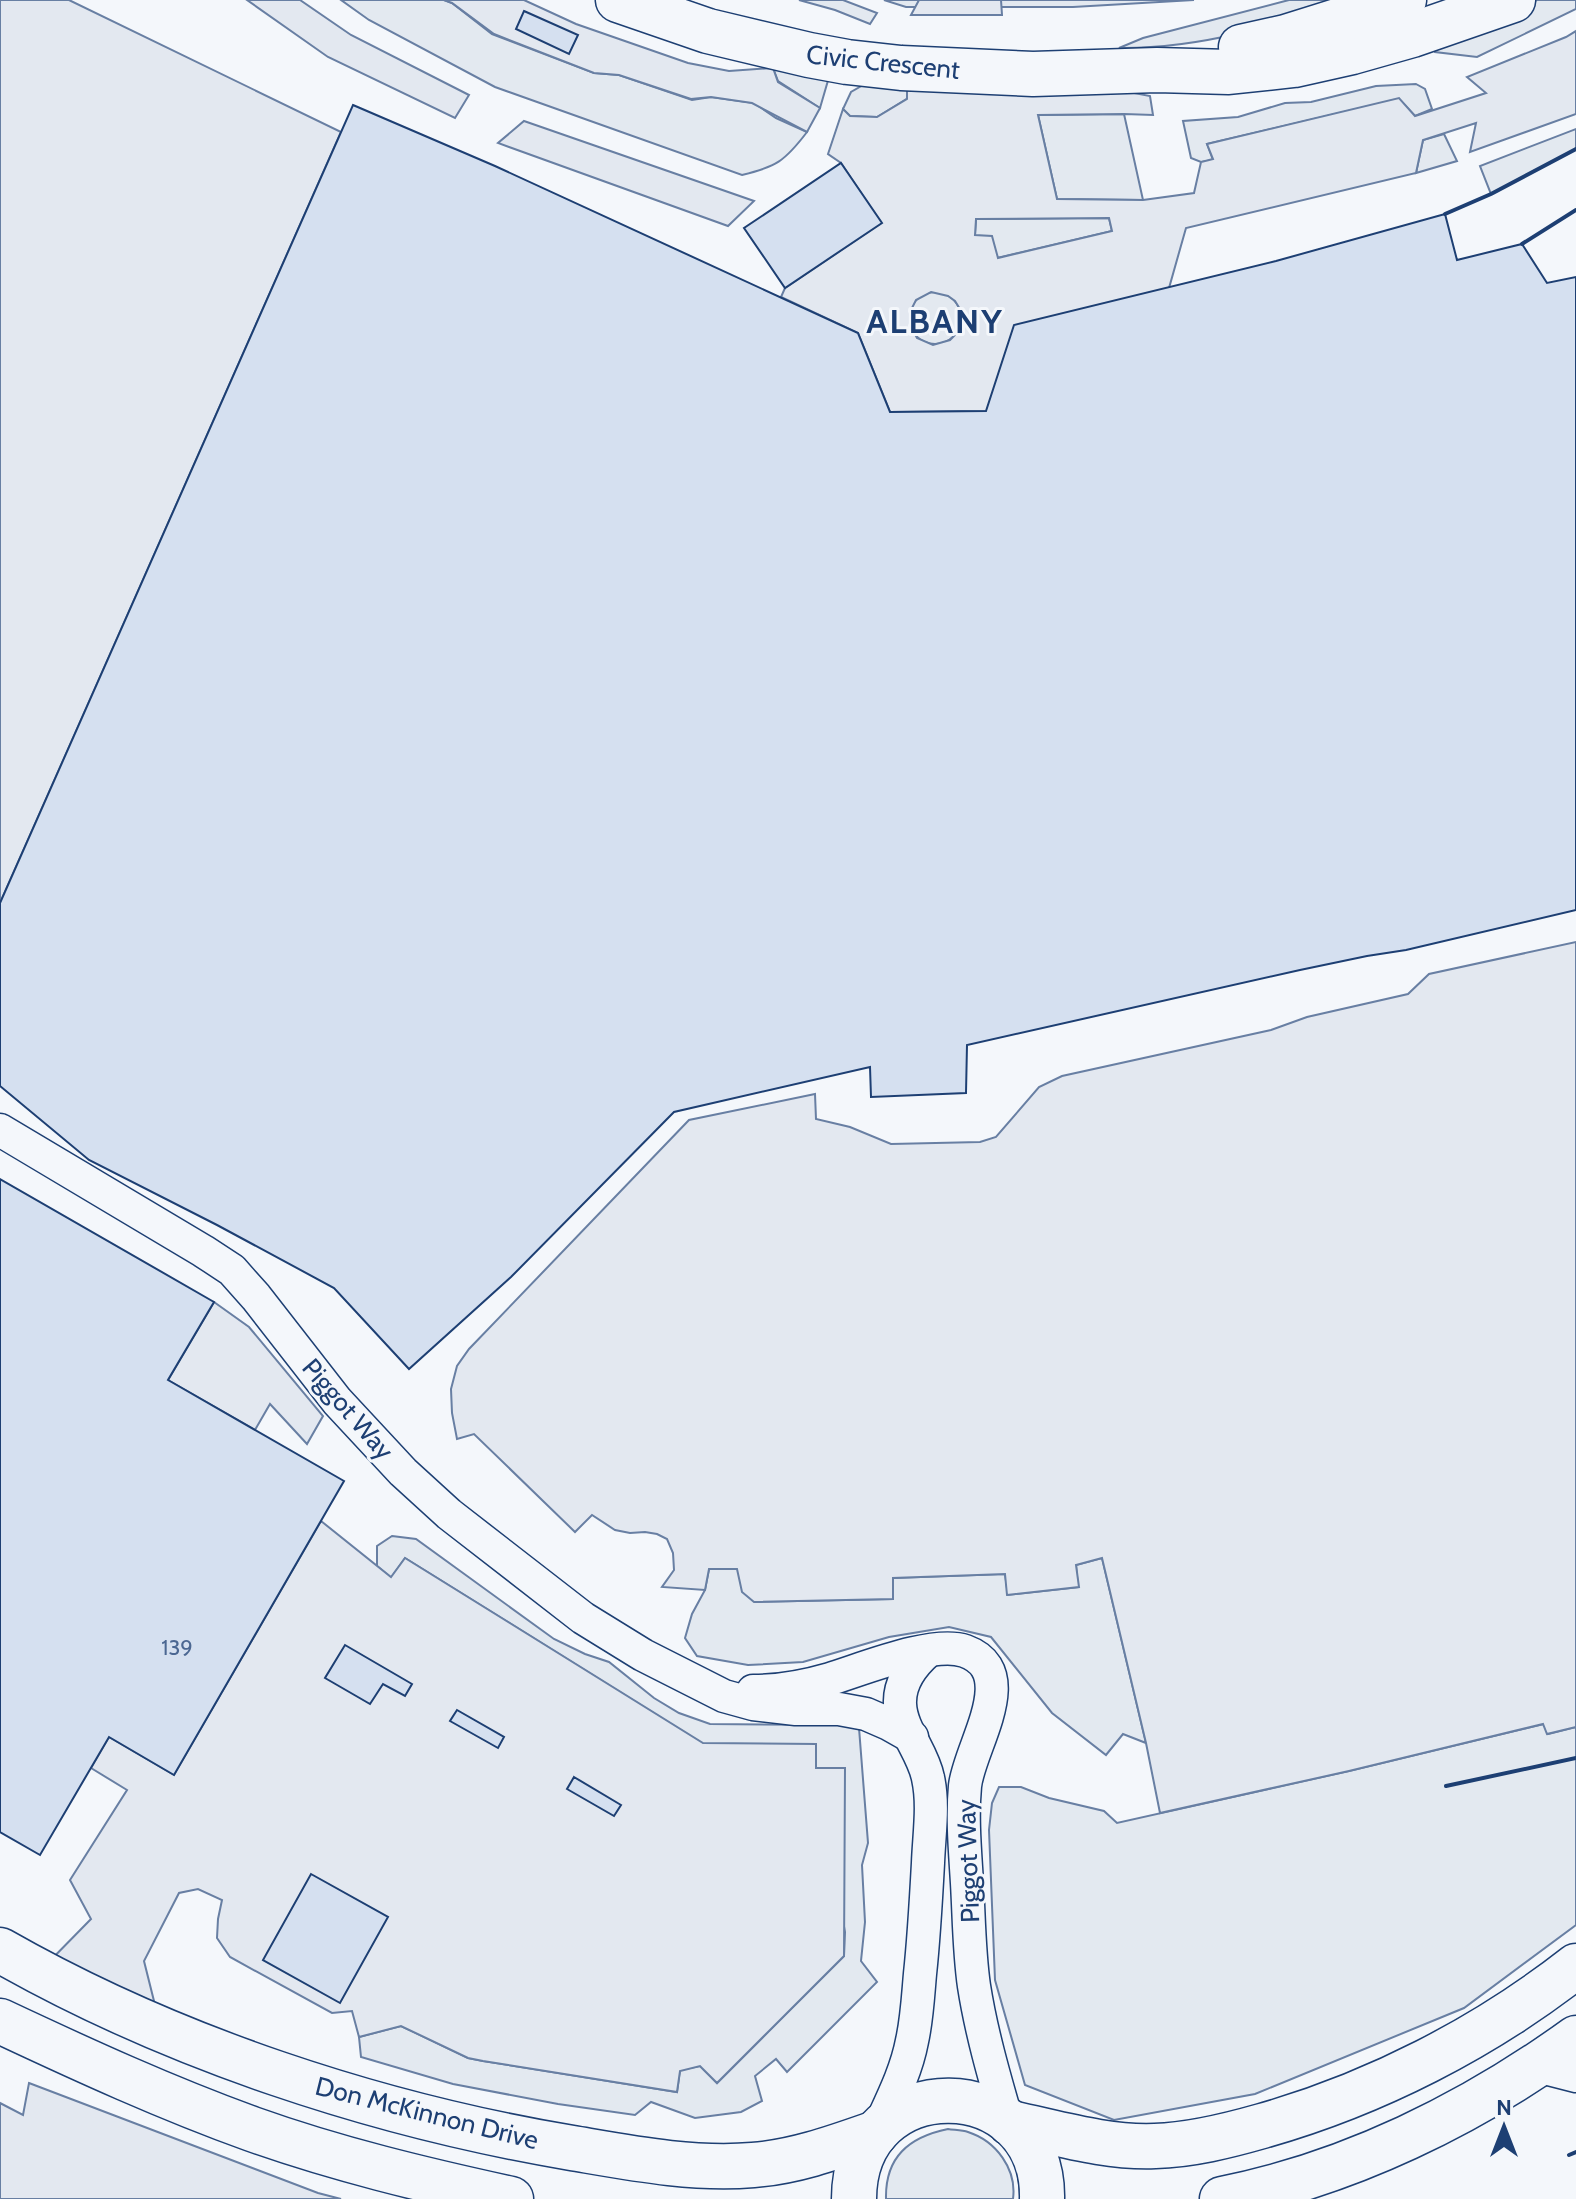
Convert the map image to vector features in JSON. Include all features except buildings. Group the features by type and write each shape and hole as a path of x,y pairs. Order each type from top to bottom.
{"main road":[{"name":"Civic Crescent","path":"618,0 708,31 847,62 901,68 1033,74 1157,70 1229,72 1294,65 1412,35 1513,0"},
{"name":"Civic Crescent","path":"1157,70 1286,37 1404,0"},
{"name":"Don McKinnon Drive","path":"0,1950 39,1972 161,2029 244,2061 379,2104 528,2141 635,2159 701,2166 753,2165 833,2148 876,2132"},
{"path":"1009,2122 1110,2145 1155,2146 1201,2141 1258,2128 1307,2113 1438,2055 1538,1994 1576,1966"},
{"path":"0,2021 119,2076 254,2130 381,2168 511,2199"},
{"path":"1222,2199 1352,2161 1557,2071 1576,2038"},
{"path":"854,2199 858,2165 876,2132 905,2110 923,2103 960,2100 995,2112 1023,2137 1039,2170 1042,2199"}],"street":[{"name":"Piggot Way","path":"0,1130 232,1270 345,1411 403,1472 449,1514 583,1618 643,1655 724,1696 753,1704 796,1709 839,1709 866,1714 912,1737"},
{"name":"Piggot Way","path":"702,1685 768,1691 827,1680 940,1648 966,1651 987,1666 991,1698 969,1763 963,1818 973,1983 993,2074 1009,2122"},
{"name":"Piggot Way","path":"876,2132 903,2074 917,2009 926,1914 931,1805 926,1768 903,1719 900,1704 902,1689 911,1669 928,1651"}],"shaded area":[{"path":"0,0 69,0 341,132 0,903"},
{"path":"247,0 300,0 351,35 469,95 455,118 328,57"},
{"path":"341,0 444,0 492,34 594,73 619,75 692,100 711,97 754,103 776,118 807,132 779,161 742,175 495,87 369,20"},
{"path":"444,0 524,0 576,24 688,63 729,71 773,68 778,82 820,108 807,132 752,103 711,97 691,99 619,75 594,73 494,34"},
{"path":"799,0 843,0 877,13 870,24"},
{"path":"884,0 1194,0 1073,7 906,7"},
{"path":"919,0 1001,0 1002,15 911,15"},
{"path":"1289,0 1352,0 1209,40 1119,48 1143,38"},
{"path":"1537,0 1576,0 1576,9 1477,57 1435,52 1431,40"},
{"path":"1576,31 1576,114 1470,152 1476,123 1423,140 1416,173 1186,228 1169,288 986,411 890,412 858,333 781,297 785,288 881,223 841,163 828,154 843,109 850,116 877,117 907,99 907,89 1129,92 1150,96 1153,115 1038,115 1057,199 1143,200 1194,193 1201,162 1213,159 1207,144 1399,98 1415,116 1486,93 1467,77","holes":["1109,218 1112,231 998,258 992,236 975,235 976,219","931,292 955,301 961,318 956,334 950,340 933,345 917,338 909,323 909,314 916,300"]},
{"path":"773,68 829,77 820,108 778,81"},
{"path":"865,84 907,89 908,98 877,117 850,116 843,109 851,92"},
{"path":"1416,84 1425,89 1432,109 1415,116 1399,99 1207,144 1213,160 1201,162 1191,158 1183,121 1238,117 1285,103 1311,102 1376,86"},
{"path":"1124,114 1143,200 1057,199 1038,115"},
{"path":"524,121 754,201 728,226 498,143"},
{"path":"1576,129 1576,149 1491,194 1480,166"},
{"path":"1444,134 1457,161 1416,173 1423,140"},
{"path":"1109,218 1112,231 997,258 975,235 976,219"},
{"path":"935,292 954,299 961,318 954,337 935,344 916,337 909,318 916,299"},
{"path":"1576,942 1576,1727 1547,1734 1543,1724 1160,1813 1102,1558 1076,1565 1079,1587 1007,1595 1005,1574 893,1578 893,1599 754,1602 742,1592 737,1569 709,1569 705,1590 662,1587 674,1570 673,1553 667,1539 657,1534 615,1530 592,1515 575,1532 474,1434 457,1439 451,1389 457,1366 469,1349 689,1120 815,1094 816,1119 850,1127 891,1144 980,1142 996,1137 1039,1087 1062,1076 1271,1030 1307,1017 1408,994 1429,974"},
{"path":"214,1302 249,1327 323,1416 307,1444 270,1404 255,1430 168,1380"},
{"path":"321,1521 391,1577 405,1558 703,1743 816,1744 816,1768 845,1768 844,1956 717,2083 700,2066 680,2071 677,2092 483,2061 468,2058 401,2026 359,2037 352,2011 332,2013 230,1957 217,1938 222,1900 198,1889 179,1893 144,1961 161,2029 39,1972 91,1919 70,1880 127,1790 91,1768 109,1737 174,1775"},
{"path":"392,1536 416,1539 554,1639 609,1662 654,1698 679,1713 710,1724 838,1725 859,1728 868,1843 862,1865 865,1922 861,1961 877,1982 787,2072 776,2059 755,2076 762,2101 741,2112 695,2118 651,2102 635,2115 453,2084 361,2057 359,2037 401,2026 468,2058 677,2092 680,2070 700,2066 717,2083 844,1956 845,1932 816,1768 816,1744 703,1744 405,1558 391,1578 377,1566 377,1546"},
{"path":"1102,1558 1146,1743 1123,1734 1106,1755 1052,1713 991,1637 949,1627 889,1637 803,1662 748,1665 697,1656 685,1638 692,1614 705,1590 709,1569 738,1569 755,1602 892,1599 892,1578 1005,1574 1008,1595 1078,1587 1076,1565"},
{"path":"1544,1724 1548,1734 1576,1727 1576,1925 1464,2008 1255,2094 1114,2120 1025,2085 995,1980 989,1830 992,1803 999,1787 1021,1787 1049,1798 1104,1811 1117,1823"},
{"path":"29,2083 341,2199 0,2199 0,2103 23,2115"},
{"path":"948,2129 978,2136 996,2149 1012,2177 1013,2199 886,2199 890,2171 902,2151 922,2137"}],"wall":[{"path":"1445,214 1491,194 1576,149"},
{"path":"1522,244 1576,210"},
{"path":"1446,1786 1576,1758"},
{"path":"1569,2155 1576,2152"}],"district":[{"name":"ALBANY","path":"935,321"}]}
